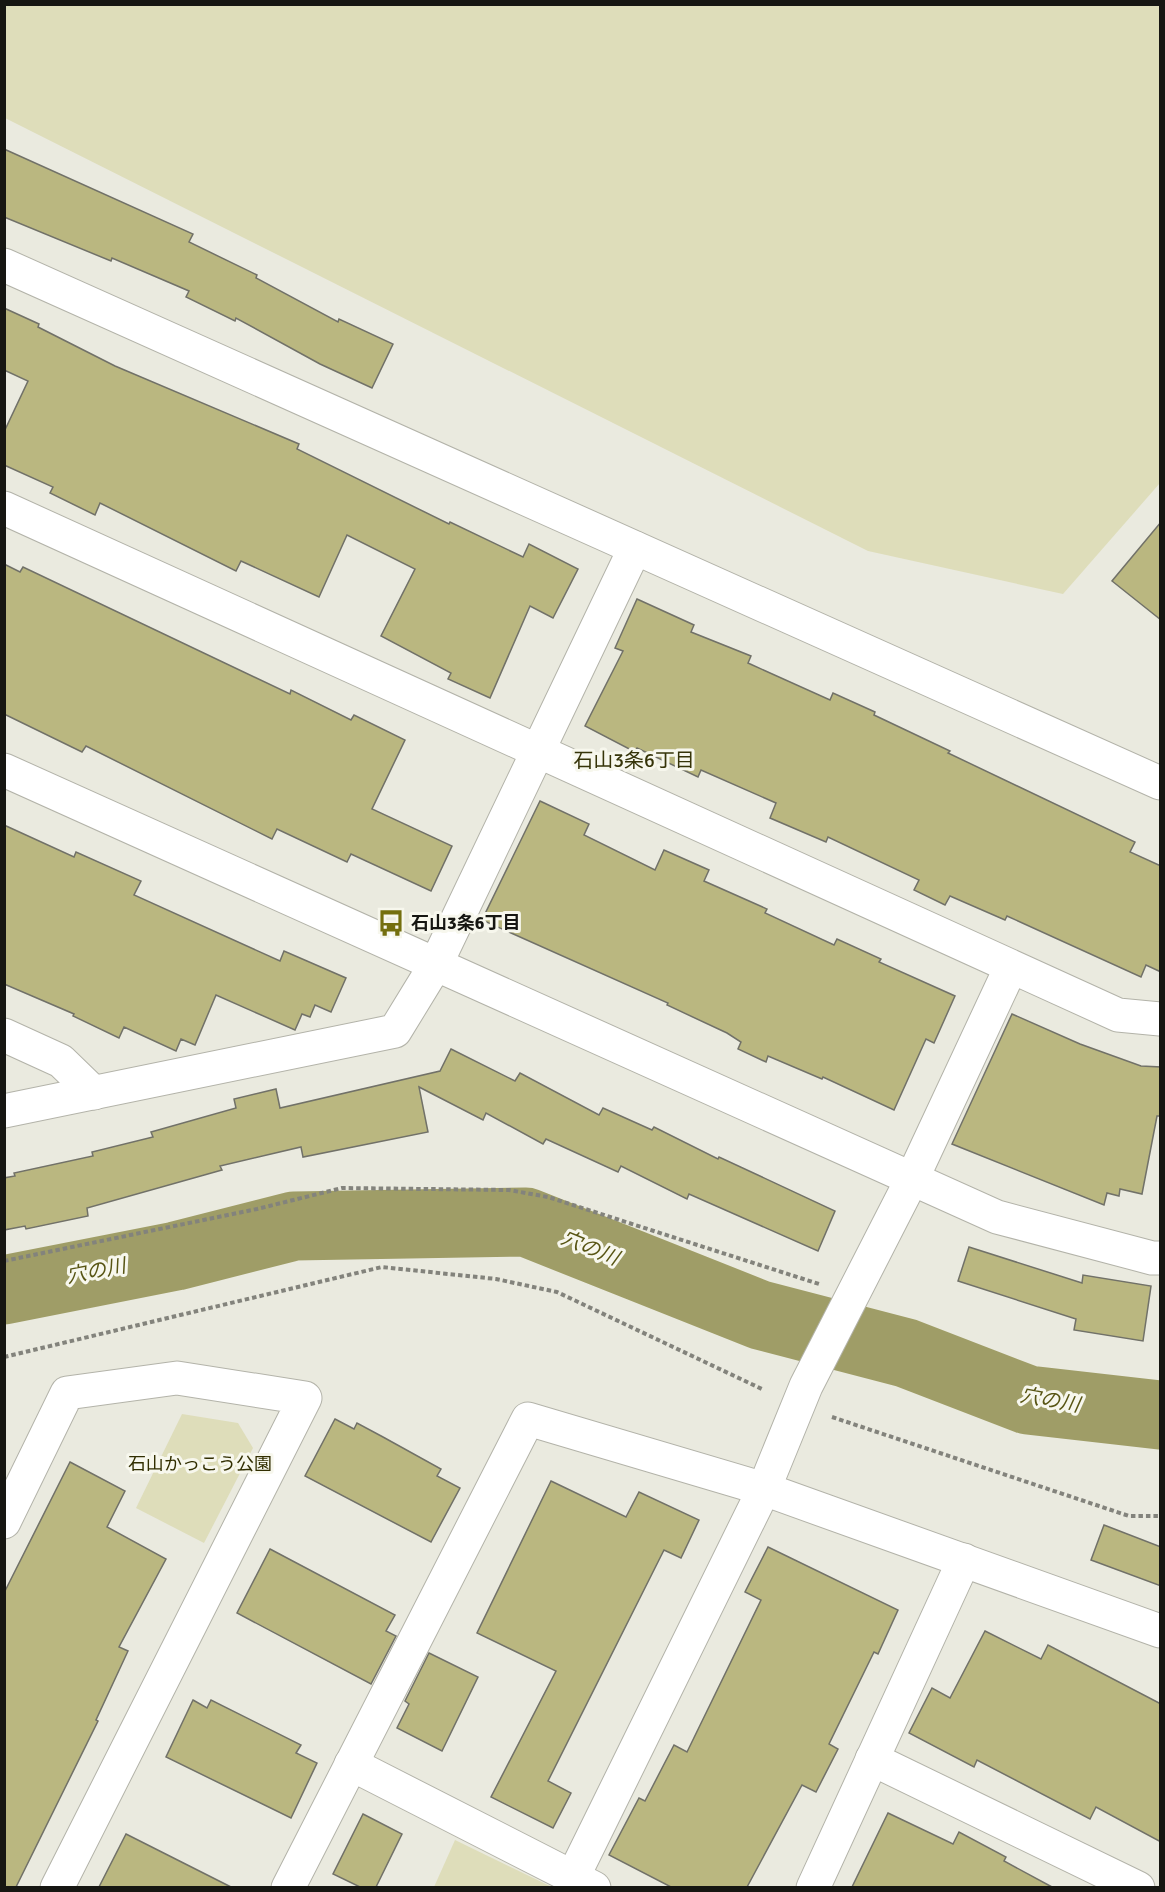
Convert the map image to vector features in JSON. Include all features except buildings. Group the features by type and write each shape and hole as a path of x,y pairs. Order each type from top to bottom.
{"street":[{"path":"4,265 1161,783"},
{"path":"4,508 1118,1015 1161,1019"},
{"path":"4,1112 395,1031 436,964 635,548"},
{"path":"4,770 997,1217 1152,1258 1161,1258"},
{"path":"351,1764 583,1882 764,1489 802,1396 851,1294 912,1179 1011,967"},
{"path":"4,1035 61,1061 94,1093"},
{"path":"4,1522 68,1393 177,1378 305,1398 57,1887"},
{"path":"288,1887 528,1419 764,1489 1161,1631"},
{"path":"813,1887 964,1560"},
{"path":"872,1759 1138,1887"}],"path":[{"path":"4,1261 257,1209 342,1188 509,1190 548,1197 851,1294"},
{"path":"4,1357 382,1267 496,1279 557,1292 802,1396 1129,1516 1161,1515"}],"green space":[{"path":"4,5 1160,5 1160,483 1063,594 868,551 5,118"},
{"name":"石山かっこう公園","path":"182,1414 238,1423 253,1448 204,1543 136,1508"},
{"path":"455,1840 552,1887 434,1887"}],"waterway":[{"name":"穴の川","path":"4,1290 176,1256 294,1226 526,1222 760,1315 906,1353 1028,1400 1160,1415"}],"place":[{"name":"石山3条6丁目","path":"391,923"}],"district":[{"name":"石山3条6丁目","path":"634,760"}]}
